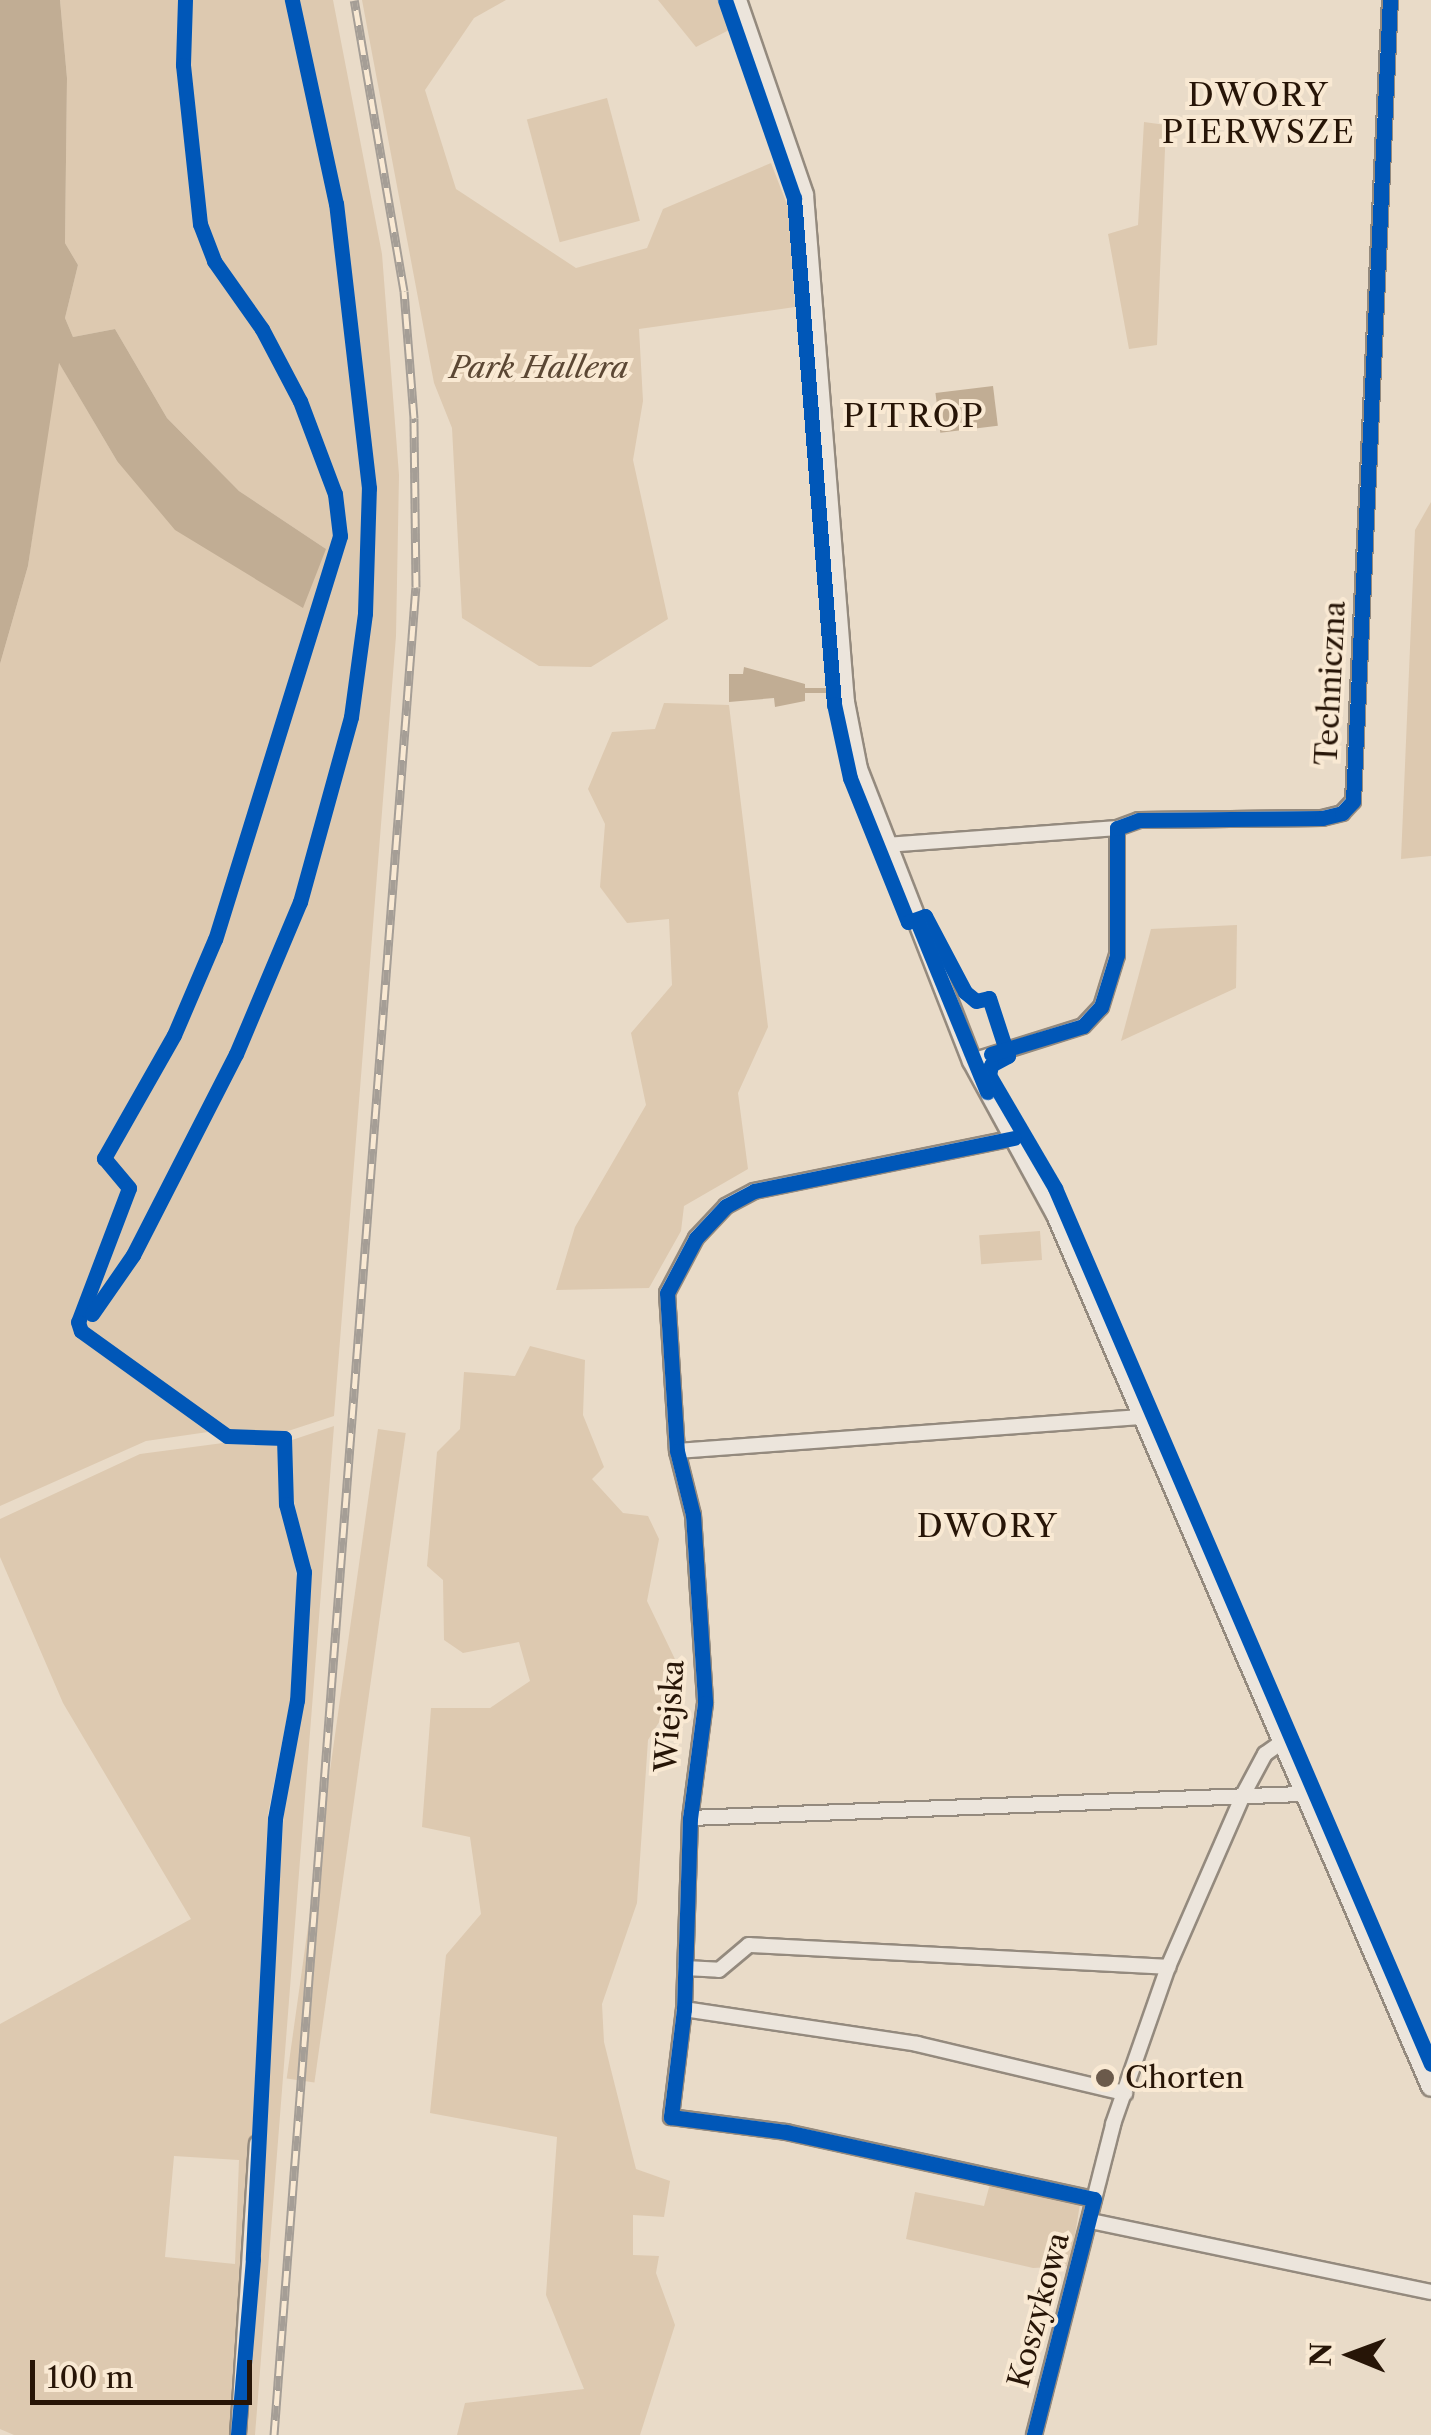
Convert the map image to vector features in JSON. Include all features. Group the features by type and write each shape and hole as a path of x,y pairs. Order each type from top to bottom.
{"street":[{"path":"736,0 804,195 844,702 858,769 972,1061 1056,1215 1431,2087"},
{"name":"Techniczna","path":"886,844 1118,828 1139,820 1322,818 1342,814 1353,801 1390,0"},
{"path":"972,1061 1083,1026 1102,1007 1117,955 1118,828"},
{"name":"Wiejska","path":"1014,1138 754,1191 726,1206 696,1238 668,1292 677,1450 693,1515 704,1703 690,1818 684,2009 672,2117 786,2132 1094,2199"},
{"path":"677,1450 1144,1417"},
{"name":"Koszykowa","path":"1034,2435 1094,2199 1168,1967 1242,1795 1264,1754 1280,1743"},
{"path":"690,1818 1302,1794"},
{"path":"685,1968 719,1970 750,1945 1168,1967"},
{"path":"684,2009 918,2044 1125,2093"},
{"path":"238,2435 257,2144"},
{"path":"1091,2221 1431,2292"}],"green space":[{"path":"60,0 333,0 382,254 399,475 396,636 334,1416 285,1432 228,1431 108,1345 101,1354 208,1432 146,1441 0,1506 0,664 28,566 58,361 117,461 326,549 239,491 167,418 115,329 73,337 65,318 78,265 65,243 67,78"},
{"name":"Park Hallera","path":"362,0 506,0 474,18 425,90 456,189 576,268 647,248 663,209 771,163 788,207 795,307 639,329 643,401 633,460 668,619 591,667 539,666 462,618 452,428 434,383"},
{"path":"658,0 717,0 731,29 696,47"},
{"path":"607,98 640,221 560,242 527,119"},
{"path":"1144,122 1166,125 1157,345 1129,349 1108,234 1138,225"},
{"path":"1431,502 1431,856 1401,859 1415,530"},
{"path":"664,703 729,705 768,1027 738,1093 748,1169 684,1206 681,1231 649,1288 556,1290 575,1227 646,1105 631,1033 672,985 669,919 627,923 600,887 605,824 588,789 612,732 655,729"},
{"path":"1237,925 1236,988 1121,1041 1151,929"},
{"path":"1040,1231 1042,1260 981,1264 979,1235"},
{"path":"530,1346 585,1360 583,1415 604,1467 592,1479 623,1513 648,1516 659,1539 647,1601 685,1680 648,1740 637,1903 602,2004 604,2042 636,2169 670,2181 664,2217 633,2215 633,2255 659,2256 656,2273 675,2325 640,2435 457,2435 465,2403 584,2389 546,2295 557,2137 430,2113 446,1955 481,1914 470,1837 422,1827 431,1708 490,1708 530,1681 519,1642 463,1653 444,1640 443,1580 427,1566 437,1452 460,1429 464,1372 515,1376"},
{"path":"334,1426 255,2435 242,2435 248,2417 285,1793 306,1670 306,1556 292,1492 292,1440"},
{"path":"378,1429 406,1433 314,2083 287,2079"},
{"path":"223,1443 278,1444 297,1580 290,1702 268,1814 239,2402 229,2435 14,2435 0,2429 0,2024 191,1919 63,1703 0,1557 0,1519 140,1454","holes":["174,2156 239,2160 235,2264 165,2257"]},
{"path":"991,2180 1080,2204 1070,2266 1033,2268 906,2239 915,2192 984,2206"}],"shaded area":[{"path":"0,0 60,0 67,78 65,243 78,265 65,318 73,337 115,329 167,418 239,491 326,549 303,608 175,530 117,461 59,363 28,566 0,664"},
{"path":"993,386 998,426 940,433 935,393"},
{"path":"744,667 805,684 805,701 775,707 774,698 729,702 729,674 743,674"}],"waterway":[{"path":"805,690 825,690"}],"railway":[{"path":"274,2435 416,587 414,418 404,291 354,0"}],"cycle path":[{"path":"185,0 183,65 200,224 214,261 262,329 300,401 335,494 340,536 215,939 174,1035 104,1158 129,1188 78,1322 81,1331 227,1436 284,1438 286,1504 304,1572 297,1700 275,1819 253,2259 238,2435"},
{"path":"92,1314 133,1255 236,1054 300,902 351,717 365,613 369,488 336,204 292,0"},
{"path":"725,0 794,198 834,704 850,778 908,922 925,916 965,992 976,1001 989,998 1008,1056 991,1065 989,1075 1055,1188 1431,2064"},
{"path":"991,1054 1083,1026 1101,1007 1117,955 1117,828 1139,820 1322,818 1342,813 1353,801 1390,0"},
{"path":"917,921 987,1092"},
{"path":"1014,1138 754,1191 726,1206 696,1238 667,1293 677,1451 693,1515 705,1703 690,1818 684,2009 671,2117 786,2132 1094,2199 1034,2435"}],"place":[{"name":"Chorten","path":"1105,2078"}],"district":[{"name":"DWORY PIERWSZE","path":"1259,114"},
{"name":"PITROP","path":"914,416"},
{"name":"DWORY","path":"988,1526"}]}
